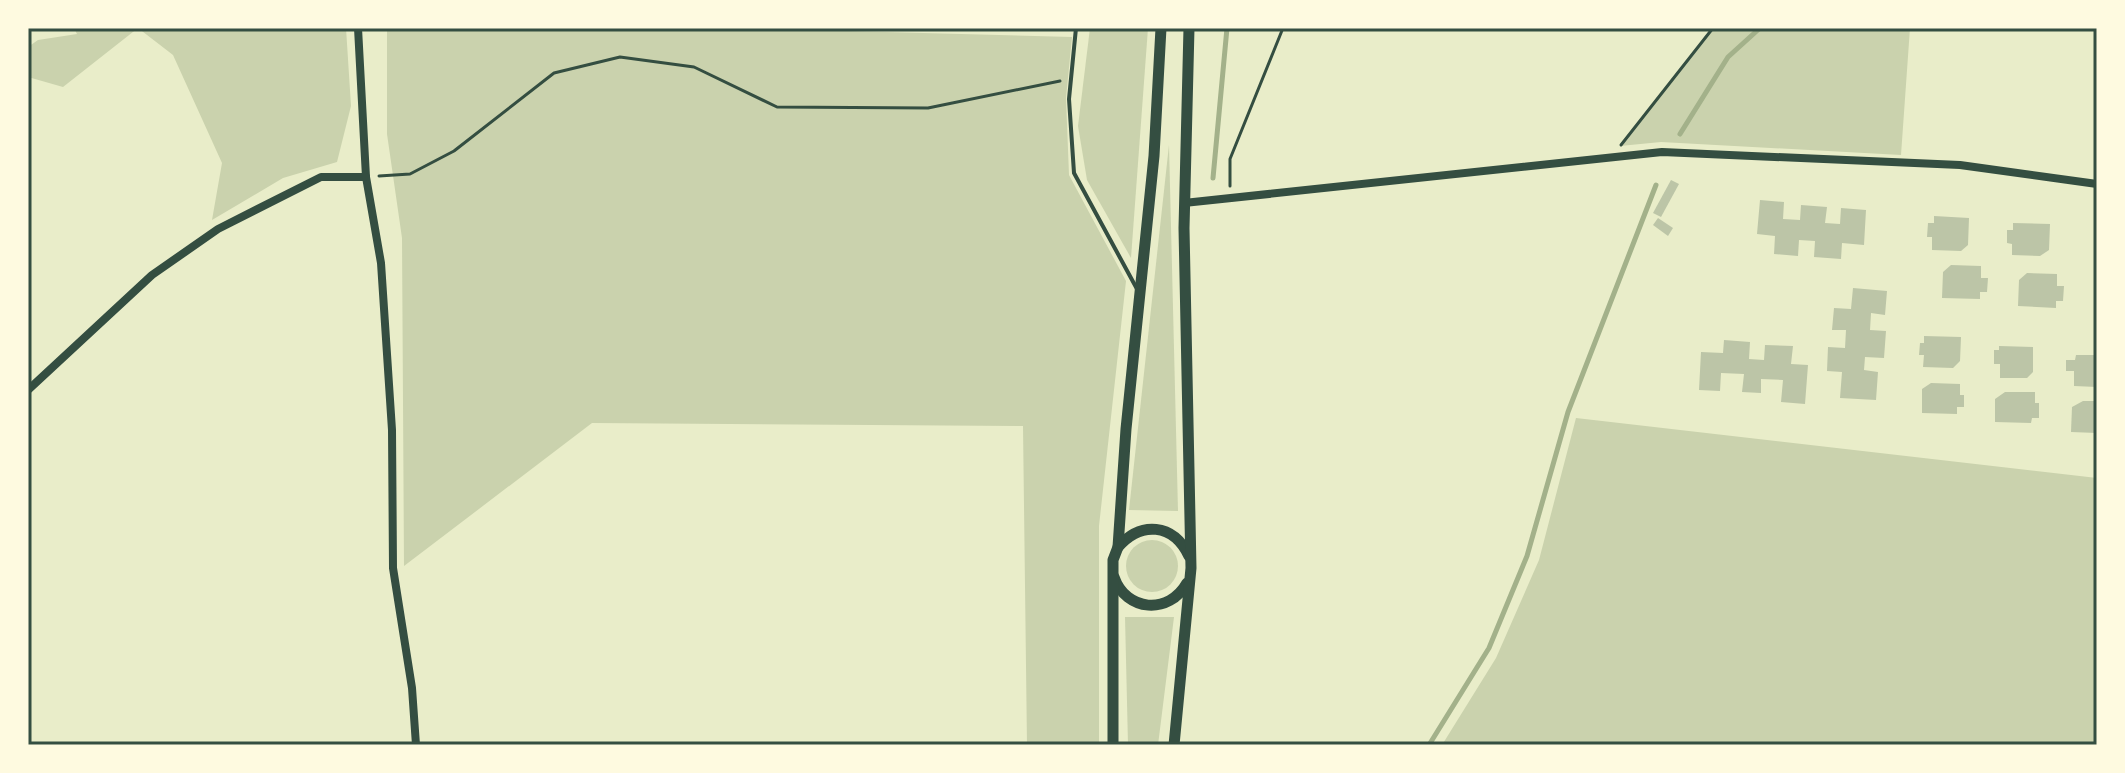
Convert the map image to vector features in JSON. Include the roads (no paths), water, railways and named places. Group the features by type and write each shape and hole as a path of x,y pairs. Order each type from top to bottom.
{"main road":[{"path":"1113,745 1113,560 1118,547 1126,429 1154,156 1161,28"},
{"path":"1174,745 1191,568 1184,203 1189,28"},
{"path":"1118,547 1127,537 1152,529 1175,536 1189,556"},
{"path":"1113,573 1117,586 1126,596 1150,606 1173,600 1188,580"}],"street":[{"path":"358,28 366,177 381,263 392,430 393,568 412,688 416,745"},
{"path":"1184,203 1662,152 1960,165 2097,184"},
{"path":"28,390 152,275 218,229 321,177 366,177"}],"lane":[{"path":"1076,28 1069,99 1074,173 1140,294"}],"waterway":[{"path":"1213,178 1227,28"},
{"path":"1680,134 1728,57 1760,28"},
{"path":"1429,745 1489,648 1527,556 1568,412 1656,185"}]}
